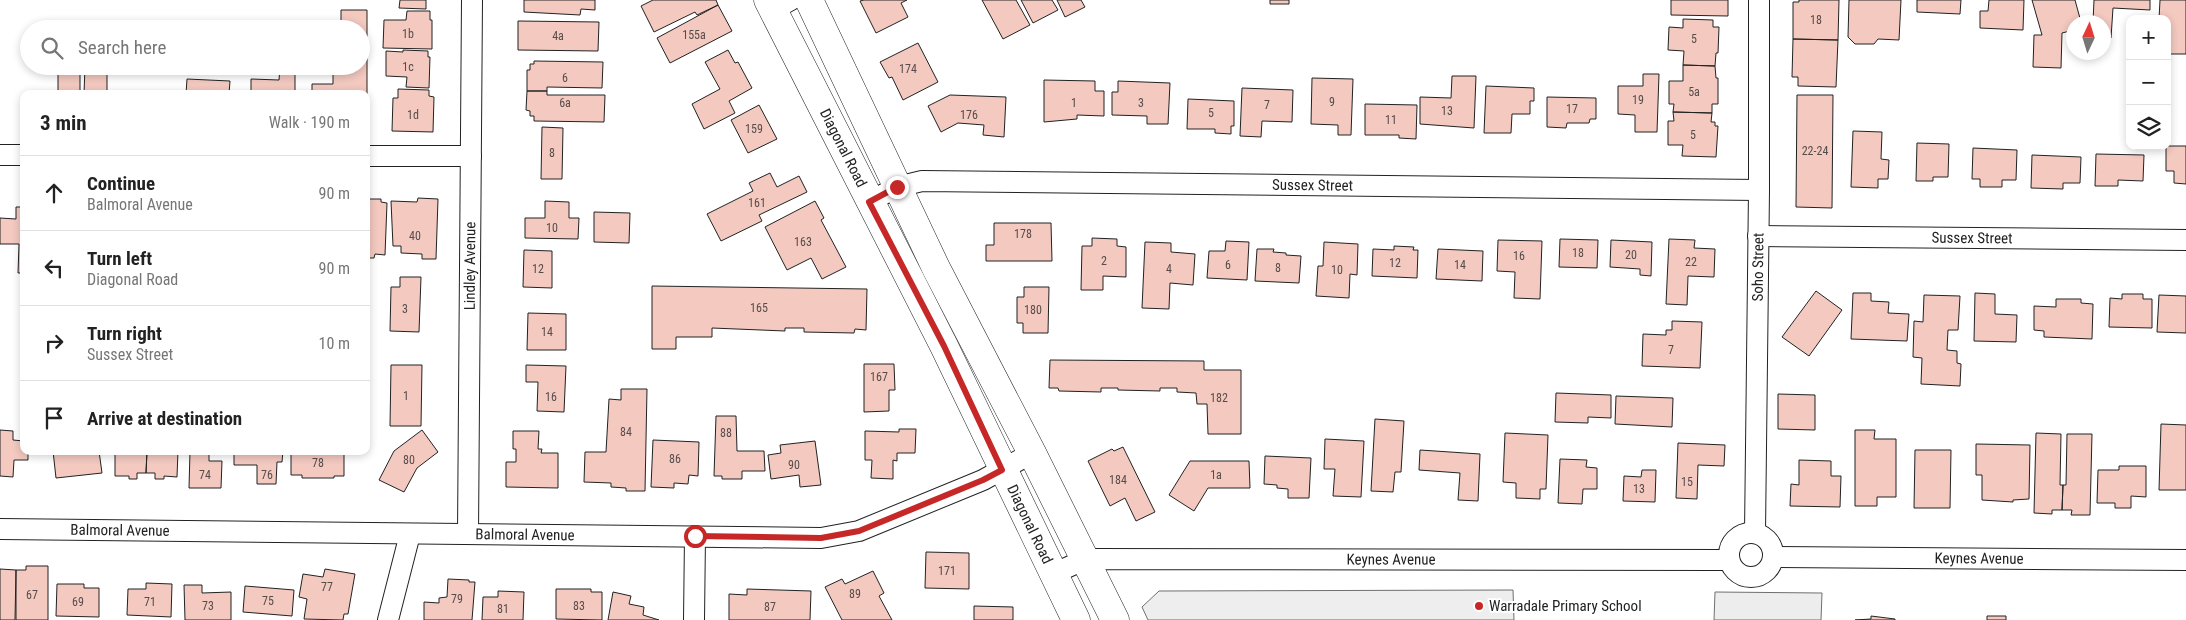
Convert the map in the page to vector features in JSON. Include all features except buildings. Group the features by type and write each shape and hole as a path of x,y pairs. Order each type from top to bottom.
{"main road":[{"path":"809,0 941,277 1116,620"},
{"name":"Diagonal Road","path":"778,3 869,202 944,346 1002,470 1076,620"}],"street":[{"name":"Lindley Avenue","path":"468,534 472,0"},
{"name":"Soho Street","path":"1756,533 1759,190 1758,0"},
{"path":"0,155 20,155"},
{"path":"370,156 471,156"},
{"name":"Sussex Street","path":"869,202 897,187 922,181 1759,190"},
{"name":"Sussex Street","path":"1758,236 2186,240"},
{"name":"Balmoral Avenue","path":"0,529 821,538 859,531 983,480 1032,453"},
{"path":"1756,533 1769,541 1773,557 1768,571 1752,578 1737,573 1729,560 1730,547 1734,540 1741,535 1756,533"},
{"path":"388,620 410,534"},
{"path":"694,620 695,536"},
{"name":"Keynes Avenue","path":"1773,557 2186,560"},
{"name":"Keynes Avenue","path":"1054,573 1086,559 1729,560"}],"shaded area":[{"path":"1513,590 1514,620 1148,620 1142,607 1159,591"},
{"path":"1715,592 1822,593 1821,620 1714,620"}],"place":[{"name":"Warradale Primary School","path":"1479,606"}],"route":[{"path":"695,536 821,538 859,531 983,480 1002,470 944,346 869,202 897,187"}]}
